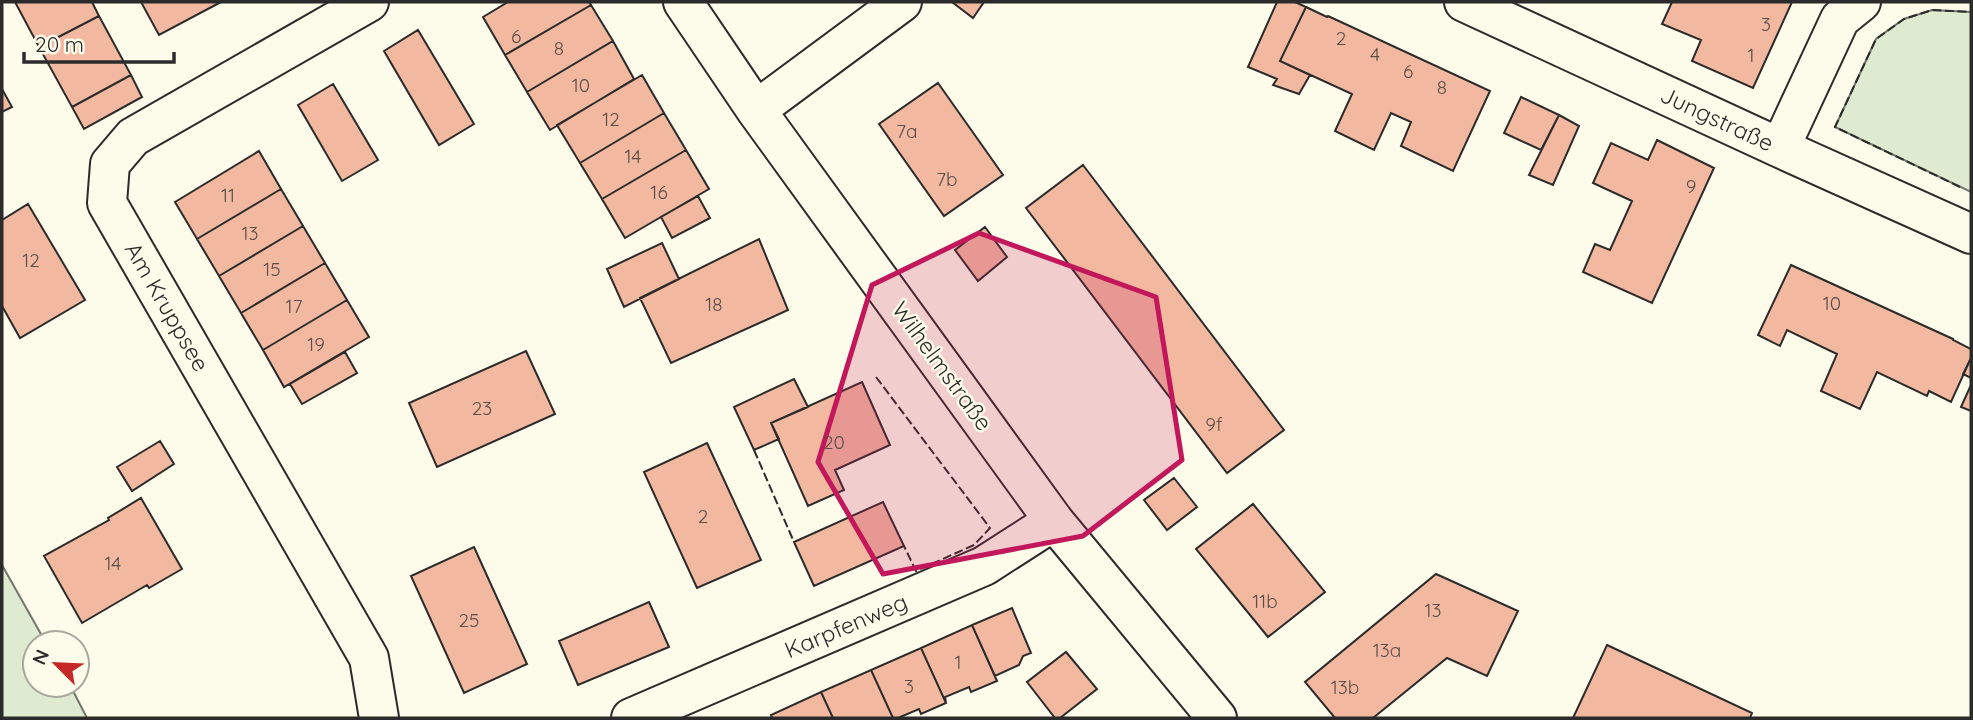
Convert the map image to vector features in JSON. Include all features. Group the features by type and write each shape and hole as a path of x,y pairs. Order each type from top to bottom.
{"street":[{"name":"Am Kruppsee","path":"369,2 133,137 110,164 107,204 369,658 379,718"},
{"name":"Wilhelmstraße","path":"683,2 756,110 1054,521 1217,718"},
{"path":"756,110 902,2"},
{"name":"Jungstraße","path":"1464,2 1971,234"},
{"path":"1780,148 1840,19 1861,2"},
{"name":"Karpfenweg","path":"631,718 984,566 1054,521"}],"highlighted area":[{"path":"979,233 1156,297 1182,460 1083,536 883,574 818,462 872,285"}],"green space":[{"path":"1932,10 1971,12 1971,192 1835,127 1876,39 1904,19"},
{"path":"2,565 38,629 21,629 21,699 77,699 87,718 2,718"}],"building":[{"path":"15,2 92,2 99,16 39,47"},
{"path":"141,2 221,2 159,35"},
{"path":"508,2 589,2 591,5 505,55 483,17"},
{"path":"952,2 984,2 973,18"},
{"path":"1277,2 1295,2 1306,7 1280,61 1310,75 1299,94 1273,85 1277,79 1248,67"},
{"path":"1672,2 1792,2 1753,88 1692,61 1701,40 1662,24"},
{"path":"591,5 613,41 527,92 505,55"},
{"path":"1306,7 1490,91 1453,171 1401,146 1411,122 1391,113 1374,150 1335,131 1352,94 1280,61"},
{"path":"99,16 131,75 72,107 39,47"},
{"path":"418,30 474,124 439,145 384,51"},
{"path":"613,41 634,79 550,130 527,92"},
{"path":"131,75 142,97 84,129 72,107"},
{"path":"642,75 664,113 580,163 557,125"},
{"path":"938,83 1003,175 944,216 879,124"},
{"path":"333,84 378,160 342,181 298,105"},
{"path":"2,89 12,107 2,112"},
{"path":"1521,97 1559,115 1541,150 1504,133"},
{"path":"664,113 686,150 602,199 580,163"},
{"path":"1559,115 1579,126 1553,185 1529,175"},
{"path":"1657,140 1714,168 1652,303 1583,272 1595,244 1610,250 1632,201 1593,183 1611,143 1648,160"},
{"path":"686,150 709,189 625,238 602,199"},
{"path":"259,151 281,189 197,239 175,202"},
{"path":"1083,165 1284,430 1227,473 1026,208"},
{"path":"281,189 303,226 219,276 197,239"},
{"path":"698,196 710,218 672,238 661,217"},
{"path":"28,204 85,300 20,338 2,306 2,220"},
{"path":"303,226 325,263 241,313 219,276"},
{"path":"985,227 1007,257 978,281 955,250"},
{"path":"759,239 788,310 671,363 640,298"},
{"path":"662,243 679,279 624,307 607,269"},
{"path":"325,263 347,300 263,350 241,313"},
{"path":"1791,265 1971,349 1971,358 1951,402 1929,391 1927,396 1877,372 1860,409 1821,391 1837,354 1787,330 1780,346 1758,335"},
{"path":"347,300 369,337 284,387 263,350"},
{"path":"526,351 555,414 437,467 409,403"},
{"path":"345,352 357,373 302,404 290,384"},
{"path":"1971,358 1971,378 1963,374"},
{"path":"794,379 808,407 771,423 779,439 754,450 734,407"},
{"path":"862,382 890,445 835,470 844,490 808,506 771,423"},
{"path":"1971,385 1971,411 1961,407"},
{"path":"160,441 174,464 132,491 117,467"},
{"path":"707,443 761,560 697,588 644,472"},
{"path":"1174,478 1197,507 1167,530 1144,500"},
{"path":"141,498 182,569 149,588 147,585 82,623 44,556 109,520 108,518"},
{"path":"883,502 904,546 814,586 794,542"},
{"path":"1253,504 1325,592 1268,637 1196,549"},
{"path":"474,547 527,664 464,693 411,576"},
{"path":"1436,574 1518,611 1487,676 1447,658 1373,718 1335,718 1305,682"},
{"path":"649,602 669,647 578,685 559,641"},
{"path":"1012,608 1031,653 1023,656 1019,665 995,676 972,625"},
{"path":"972,625 997,681 971,692 969,687 945,697 946,703 921,648"},
{"path":"1607,645 1752,713 1750,718 1573,718"},
{"path":"921,648 946,703 921,714 919,709 893,718 871,670"},
{"path":"1066,652 1097,689 1060,718 1055,718 1027,682"},
{"path":"871,670 893,718 833,718 821,692"},
{"path":"821,692 833,718 772,718 771,715"}],"fence":[{"path":"1960,187 1835,127 1876,39 1904,19 1932,10 1971,12"},
{"path":"876,377 990,528 974,545 916,571 904,546"},
{"path":"754,450 794,542"}]}
